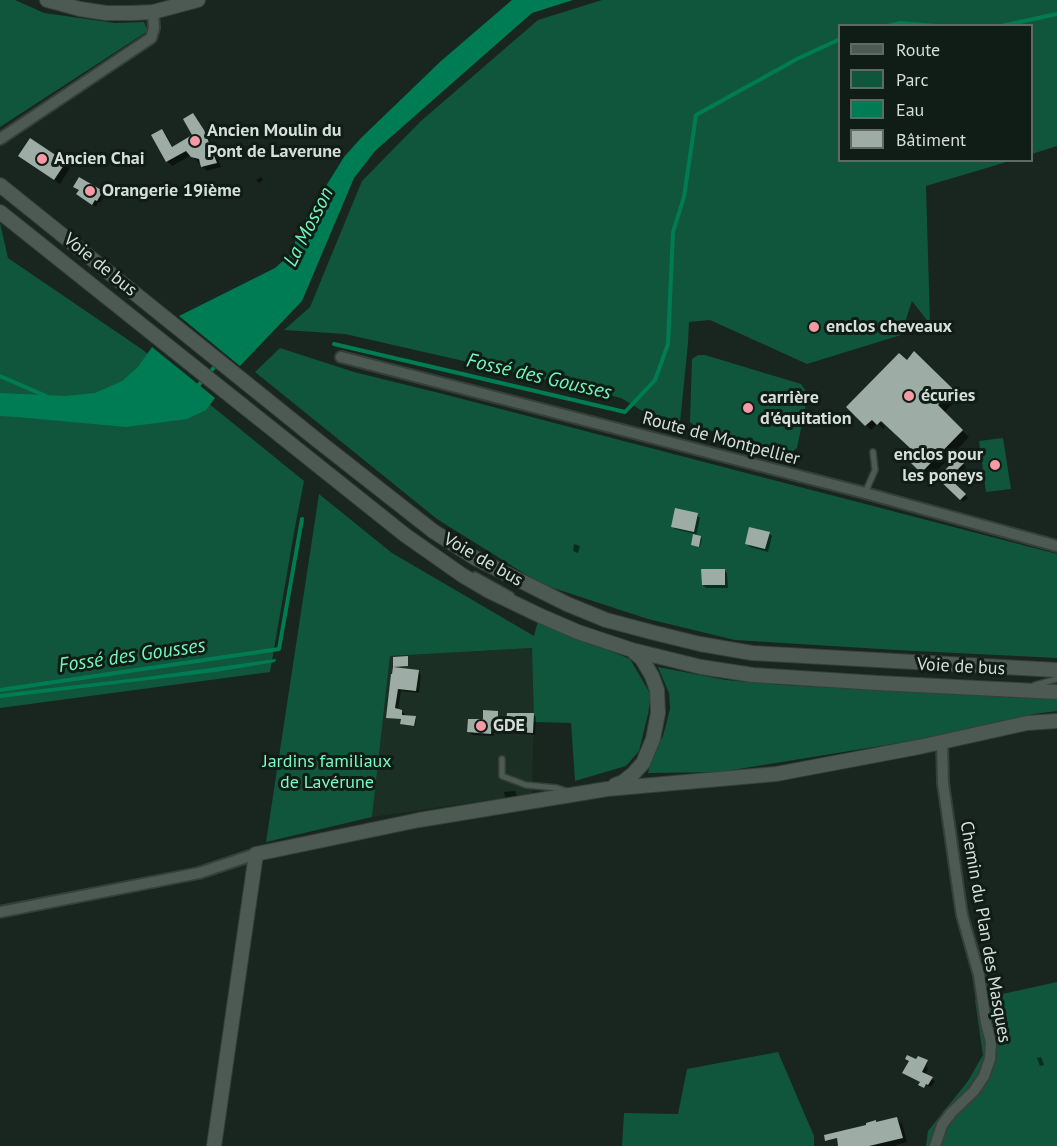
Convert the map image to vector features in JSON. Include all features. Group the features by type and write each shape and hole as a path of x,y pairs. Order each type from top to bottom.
{"main road":[{"path":"47,0 106,13 153,12 198,0"},
{"path":"0,185 433,531 475,558 567,604 606,620 689,641 752,653 1057,670"},
{"path":"0,212 153,330 398,530 462,575 541,616 578,632 632,650 701,667 753,675 1057,692"},
{"path":"607,789 623,782 643,763 653,740 658,713 657,690 652,676 642,659 632,650"},
{"path":"214,1146 256,854 420,820 607,789 776,774 1027,723 1057,721"},
{"path":"633,774 653,785"}],"street":[{"path":"0,139 151,38 154,28 153,12"},
{"name":"Route de Montpellier","path":"341,357 865,493 1057,546"},
{"name":"Chemin du Plan des Masques","path":"935,1146 942,1125 974,1091 984,1076 990,1059 991,1042 979,975 959,895 943,783 942,742"},
{"path":"0,912 199,873 256,854"}],"lane":[{"name":"Voie de bus","path":"0,205 153,330"},
{"name":"Voie de bus","path":"238,399 446,558 533,606 626,643 693,660 741,668 808,674 1030,685 1057,679"},
{"path":"865,493 875,470 873,452"},
{"path":"502,759 502,776 526,785 557,788 577,794"}],"shaded area":[{"path":"532,648 534,713 532,794 372,817 390,656"}],"green space":[{"path":"0,0 15,0 44,13 115,23 144,22 148,31 0,127"},
{"path":"602,0 1057,0 1057,146 1033,154 1033,24 838,24 838,162 1007,162 926,186 930,324 912,301 901,335 807,364 710,320 689,322 679,433 621,398 345,334 284,330 310,307 362,181 421,121 538,20"},
{"path":"0,223 8,258 143,350 304,481 270,672 0,708"},
{"path":"280,348 354,372 1057,554 1057,658 735,640 648,619 541,584 437,519 255,372"},
{"name":"carrière d'équitation","path":"698,355 705,355 801,384 808,394 797,448 789,454 695,426 690,422 692,359"},
{"name":"enclos pour les poneys","path":"1003,438 1011,489 986,492 979,441"},
{"name":"Jardins familiaux de Lavérune","path":"319,494 392,553 534,636 538,621 630,659 651,695 639,751 626,766 575,781 571,723 534,722 532,648 390,656 372,817 266,842"},
{"path":"658,667 726,680 784,685 1057,698 1057,711 1034,714 936,737 720,772 648,773 653,754 663,736 670,709 669,693"},
{"path":"1057,982 1057,1146 926,1146 928,1131 968,1081 983,1055 975,1000"},
{"path":"778,1052 814,1136 814,1146 622,1146 624,1113 678,1114 687,1069"}],"water":[{"path":"512,0 573,0 532,13 375,151 354,178 302,301 240,366 179,316 275,268 291,254 300,228 344,157 441,61"},
{"path":"152,347 215,398 206,410 187,419 126,427 0,416 0,393 65,396 95,393 122,381 138,367"},
{"path":"276,659 275,662 215,672 0,698 0,694"}],"building":[{"name":"Ancien Moulin du Pont de Laverune","path":"193,113 204,130 217,163 201,167 199,159 191,157 186,151 166,162 151,135 162,129 172,147 192,135 183,119"},
{"name":"Ancien Chai","path":"30,138 66,162 54,180 18,156"},
{"name":"Orangerie 19ième","path":"79,177 103,191 92,205 76,194 79,190 73,187"},
{"path":"914,351 953,389 938,405 963,430 921,473 903,455 910,448 881,421 877,425 872,420 865,426 846,407 899,353 907,360"},
{"path":"958,457 964,463 949,478 966,494 960,500 937,478"},
{"path":"675,508 698,513 694,532 671,527"},
{"path":"749,527 770,532 765,549 745,544"},
{"path":"693,534 701,536 699,547 691,545"},
{"path":"701,569 725,569 725,585 702,585"},
{"path":"408,656 408,666 393,667 393,657"},
{"path":"393,667 419,670 416,691 398,689 395,708 402,710 402,715 416,716 414,726 400,724 401,719 386,718"},
{"path":"483,710 498,711 498,720 492,720 491,734 467,732 468,719 483,719"},
{"path":"507,713 534,713 533,733 516,732 517,721 506,721"},
{"path":"907,1055 916,1059 918,1056 928,1060 922,1072 933,1077 924,1088 918,1085 920,1082 902,1073 909,1061 905,1059"},
{"path":"897,1117 903,1138 869,1146 838,1146 837,1138 825,1141 824,1135 866,1125 876,1120 876,1122"}],"waterway":[{"name":"Fossé des Gousses","path":"1010,24 1057,14"},
{"name":"Fossé des Gousses","path":"896,24 912,24"},
{"name":"Fossé des Gousses","path":"334,344 625,412 655,380 668,344 673,232 684,197 696,115 797,59 838,40"},
{"name":"La Mosson","path":"196,388 217,364"},
{"name":"La Mosson","path":"0,376 46,396"},
{"name":"Fossé des Gousses","path":"0,690 279,649 302,519"}],"place":[{"name":"Ancien Moulin du Pont de Laverune","path":"195,141"},
{"name":"Ancien Chai","path":"42,159"},
{"name":"Orangerie 19ième","path":"90,191"},
{"name":"enclos cheveaux","path":"814,327"},
{"name":"écuries","path":"909,396"},
{"name":"carrière d'équitation","path":"748,408"},
{"name":"enclos pour les poneys","path":"995,465"},
{"name":"GDE","path":"481,726"}]}
